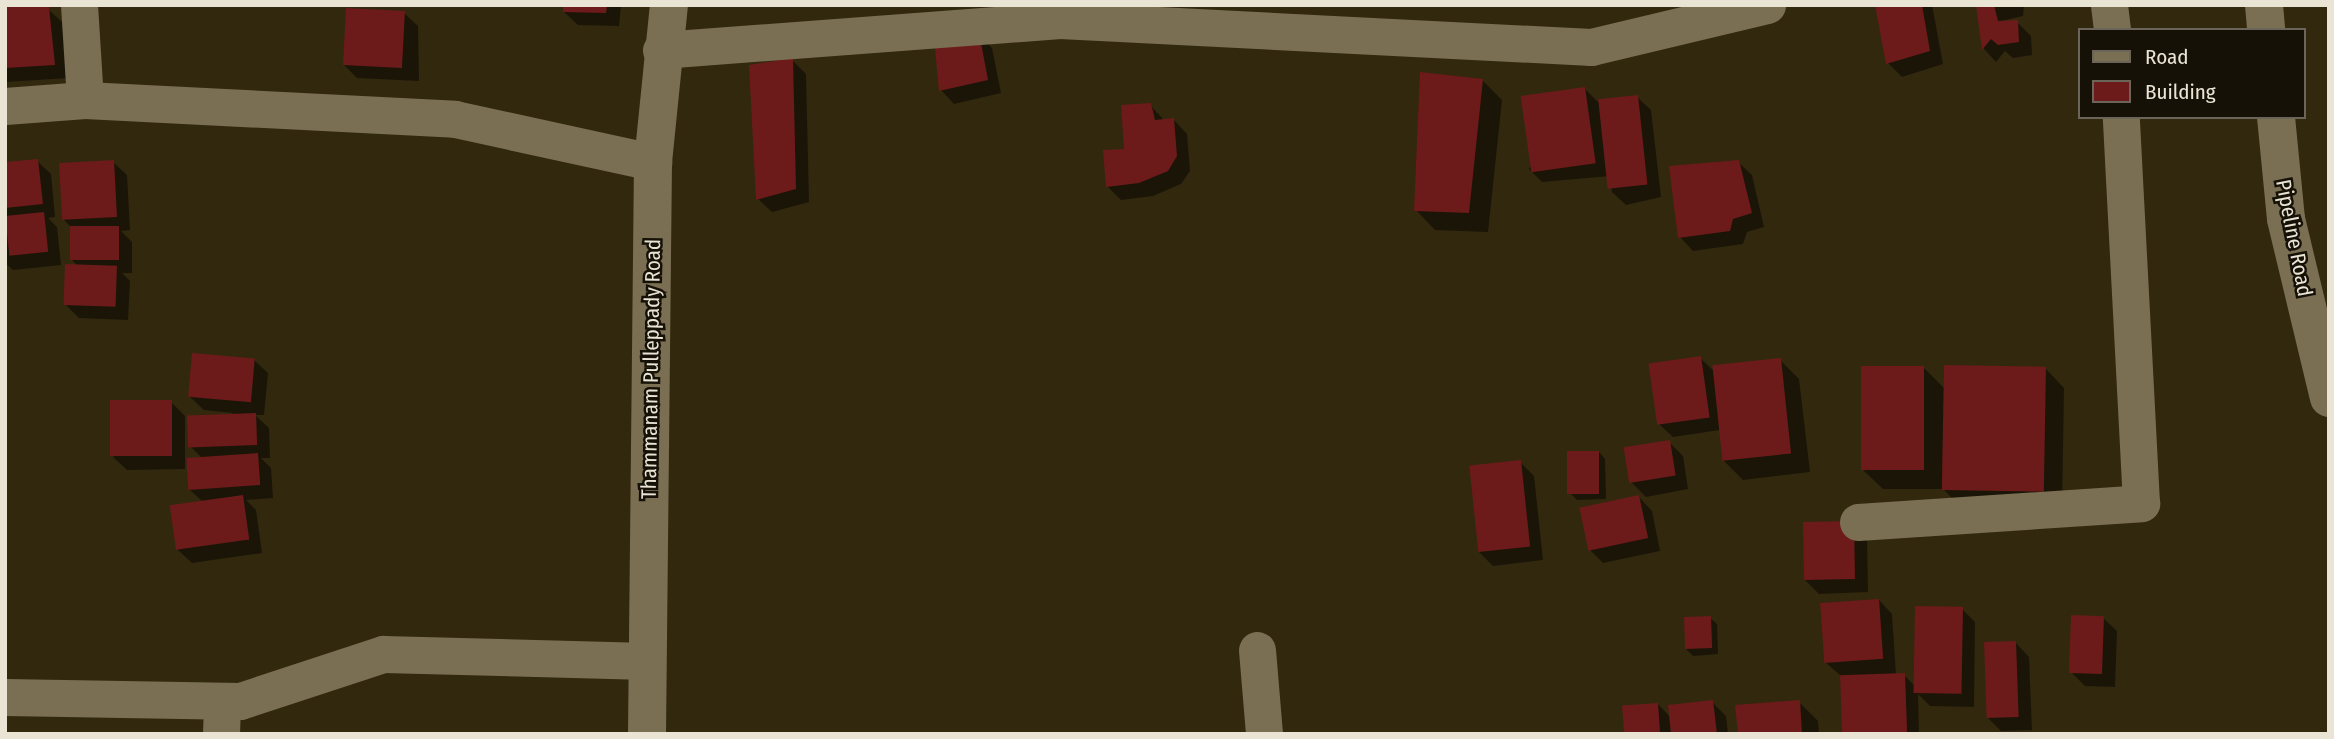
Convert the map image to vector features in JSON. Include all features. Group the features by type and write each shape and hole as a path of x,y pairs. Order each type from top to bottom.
{"main road":[{"name":"Thammanam Pulleppady Road","path":"646,734 653,162 661,50 669,5"},
{"path":"2264,5 2266,28"},
{"name":"Pipeline Road","path":"2276,119 2286,219 2329,398"}],"street":[{"path":"79,5 85,100"},
{"path":"661,50 1060,20 1591,47 1767,5"},
{"path":"2109,5 2112,28"},
{"path":"5,106 85,100 455,119 653,162"},
{"path":"1858,522 2141,503 2121,119"},
{"path":"1257,650 1264,734"},
{"path":"5,697 222,717 240,701 383,654 647,661"}],"building":[{"path":"563,5 607,5 606,13 563,12"},
{"path":"1875,5 1922,5 1930,51 1886,64"},
{"path":"1976,5 1994,5 1998,21 2018,20 2019,42 1998,45 1991,39 1982,50"},
{"path":"5,7 49,7 55,65 5,68"},
{"path":"346,8 405,11 402,68 343,65"},
{"path":"979,32 988,80 939,91 934,37"},
{"path":"793,58 796,189 756,200 749,65"},
{"path":"1420,72 1483,79 1469,213 1414,211"},
{"path":"1585,87 1596,163 1531,172 1521,96"},
{"path":"1638,95 1647,185 1608,189 1598,99"},
{"path":"1151,103 1155,120 1174,118 1177,156 1168,171 1139,183 1106,187 1103,150 1124,149 1121,105"},
{"path":"38,159 43,204 5,208 5,162"},
{"path":"114,160 117,217 62,220 59,163"},
{"path":"1739,160 1752,213 1733,219 1730,231 1678,238 1669,166"},
{"path":"44,212 48,252 9,256 5,216"},
{"path":"70,226 119,226 119,260 70,260"},
{"path":"65,264 117,266 116,307 64,305"},
{"path":"192,353 255,358 251,402 188,397"},
{"path":"1701,356 1710,417 1657,425 1649,363"},
{"path":"1781,358 1791,453 1722,461 1712,365"},
{"path":"1944,365 2046,367 2044,492 1942,490"},
{"path":"1861,366 1924,366 1924,470 1861,470"},
{"path":"110,400 172,400 172,456 110,456"},
{"path":"256,413 257,445 188,447 187,415"},
{"path":"1670,440 1676,476 1629,483 1624,447"},
{"path":"1567,451 1599,451 1599,494 1567,494"},
{"path":"258,453 260,485 188,490 186,458"},
{"path":"1521,460 1530,547 1478,552 1469,465"},
{"path":"243,495 249,540 176,550 170,505"},
{"path":"1639,495 1648,538 1588,551 1579,508"},
{"path":"1854,521 1855,579 1804,580 1803,522"},
{"path":"1879,599 1883,659 1824,663 1820,603"},
{"path":"1915,606 1963,607 1961,694 1913,693"},
{"path":"2071,615 2104,616 2102,674 2069,673"},
{"path":"1711,616 1712,648 1685,649 1684,617"},
{"path":"2016,641 2019,717 1987,718 1984,642"},
{"path":"1905,673 1907,734 1842,734 1840,675"},
{"path":"1713,700 1717,734 1671,734 1668,705"},
{"path":"1800,700 1802,734 1738,734 1735,705"},
{"path":"1658,703 1660,734 1624,734 1622,706"}]}
